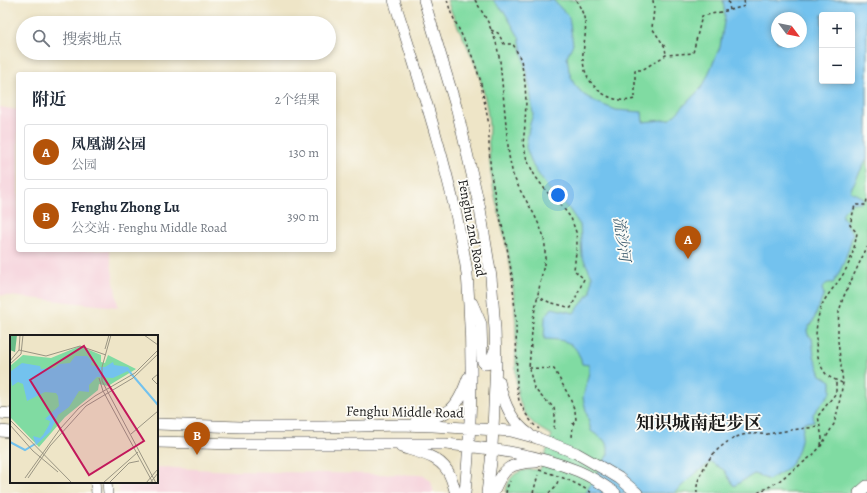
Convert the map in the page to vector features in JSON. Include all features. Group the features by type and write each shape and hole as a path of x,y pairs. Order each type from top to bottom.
{"street":[{"name":"Fenghu 2nd Road","path":"394,0 441,154 466,261 471,368 468,461 465,493"},
{"name":"Fenghu 2nd Road","path":"424,0 457,110 480,209 491,277 496,362 492,448 488,493"},
{"path":"468,293 481,324 482,361 485,364 490,363 495,348"},
{"path":"496,362 501,391 510,414 526,432 532,436 550,442"},
{"path":"400,425 437,416 446,413 453,408 463,393 471,368"},
{"path":"0,413 10,414"},
{"name":"Fenghu Middle Road","path":"158,424 240,427 400,425 511,431 550,442 585,457 619,478 637,493"},
{"path":"384,425 388,444"},
{"path":"0,431 10,432"},
{"path":"158,442 237,444 446,444 492,448 551,462 579,471 615,493"},
{"path":"388,444 431,456 439,461 448,472 456,493"},
{"path":"493,493 500,477 510,467 524,463 551,462"},
{"path":"95,483 96,493"},
{"path":"107,483 108,493"},
{"path":"859,493 867,486"}],"path":[{"path":"447,0 451,13 473,58 480,79 485,102 489,126 488,148 491,175 512,276 516,322 517,389 519,401 533,424 544,432"},
{"path":"474,0 484,15 496,42 500,61 509,156 513,175 534,214 540,227 544,242 545,259 532,324 529,368 534,388 554,408 554,430"},
{"path":"576,0 582,10 585,20 586,30 582,59 587,75 593,86 611,97 621,100 635,99 635,70 642,70 666,56 693,53 702,16 745,6 744,0"},
{"path":"653,0 654,9 652,28 664,47 666,56"},
{"path":"728,0 730,10"},
{"path":"491,30 498,33 504,44 512,44 521,60 525,83 526,102 526,125 523,144 527,160 535,176 547,192 561,205 571,218 576,232 577,244 574,270 584,280 572,308 548,302 538,297"},
{"path":"843,383 827,375 822,367 816,340 817,322 819,312 824,301 843,276 853,253 857,233 850,225 855,205 866,205 867,200"},
{"path":"758,493 779,481 813,455 821,446 834,424 843,383 838,341 839,312 843,298 867,247"},
{"path":"529,368 554,369 569,396 575,411 576,420 572,437"},
{"path":"821,446 822,438 818,416 836,393 836,380"},
{"path":"697,493 696,489 698,480 707,462 719,449 736,437 748,434 761,434 820,427"},
{"path":"535,470 559,476 592,493"},
{"path":"533,493 538,475"},
{"path":"506,493 511,478"},
{"path":"548,493 556,486 558,481"}],"shaded area":[{"path":"0,107 16,110 16,252 109,252 118,307 0,295"},
{"path":"158,467 233,471 423,475 431,481 434,493 119,493 118,483 158,483"}],"green space":[{"path":"447,0 867,0 867,478 851,493 506,493 509,481 517,473 527,470 540,470 552,435 536,426 528,418 522,408 518,395 516,371 516,323 512,278 508,252 491,174 487,108 477,68"}],"water":[{"name":"流沙河","path":"493,0 553,0 569,17 573,44 567,56 569,71 574,84 584,95 598,103 616,110 642,112 643,122 671,119 703,86 720,47 725,16 723,0 867,0 867,158 850,191 863,198 862,202 851,203 843,214 843,218 847,221 846,225 853,233 849,246 843,265 837,277 833,283 826,284 822,289 824,294 812,324 807,330 808,335 812,338 814,356 821,375 831,381 831,392 813,414 814,422 804,422 799,448 794,460 785,470 769,480 754,474 734,486 724,470 711,462 696,473 674,493 586,493 608,454 608,447 604,440 591,431 583,398 589,372 589,365 582,364 577,351 569,343 558,340 544,339 545,317 552,308 574,313 591,292 592,276 582,256 580,225 569,209 548,188 533,166 526,147 529,127 533,114 530,90 519,37 505,13"}],"place":[{"name":"凤凰湖公园","path":"688,259"},
{"name":"Fenghu Zhong Lu","path":"197,455"}],"district":[{"name":"知识城南起步区","path":"699,423"}]}
